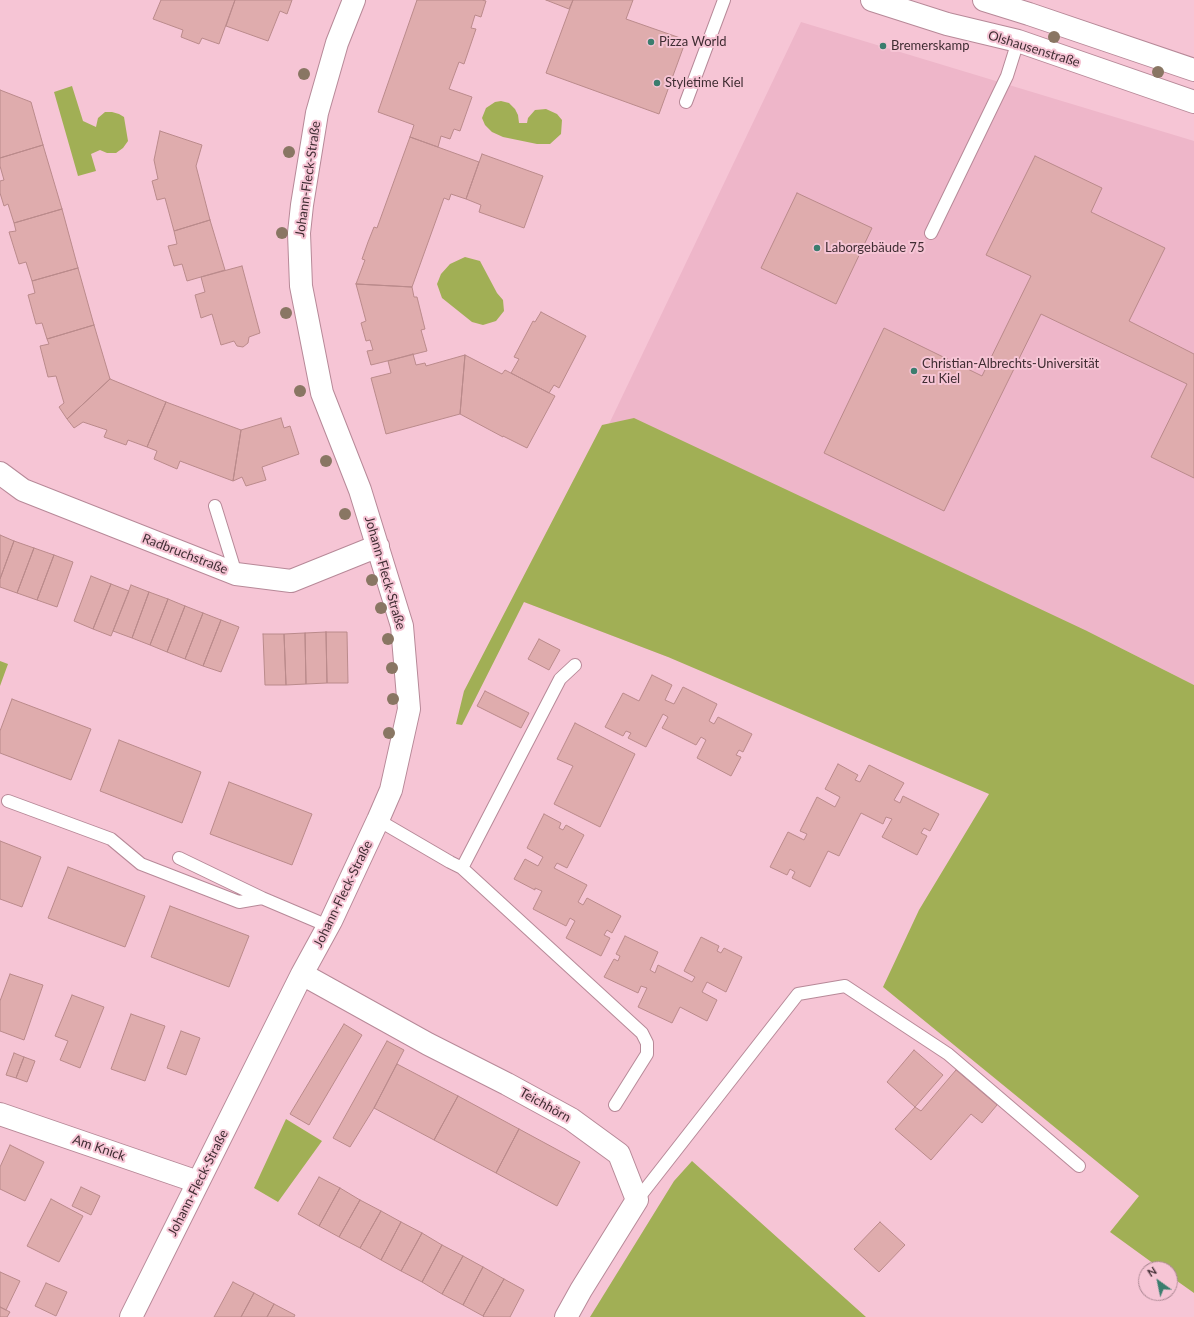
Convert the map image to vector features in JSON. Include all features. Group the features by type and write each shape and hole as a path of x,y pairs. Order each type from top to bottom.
{"street":[{"name":"Johann-Fleck-Straße","path":"130,1317 302,974 328,926 378,820 391,790 409,709 402,626 360,490 322,393 301,286 299,233 317,113 337,43 354,0"},
{"name":"Olshausenstraße","path":"872,0 947,24 1018,42 1194,102"},
{"path":"984,0 1194,70"},
{"name":"Radbruchstraße","path":"0,473 23,490 236,574 291,581 378,546"},
{"name":"Teichhörn","path":"302,974 428,1044 571,1119 619,1154 638,1200"},
{"name":"Am Knick","path":"0,1114 198,1182"},
{"path":"566,1317 585,1283 638,1200"}],"lane":[{"path":"686,102 724,0"},
{"path":"932,233 1007,76 1018,42"},
{"path":"215,506 236,574"},
{"path":"462,868 560,679 575,665"},
{"path":"8,801 111,839 141,864 239,902 262,898"},
{"path":"378,820 462,868 642,1033 647,1043 647,1054 615,1105"},
{"path":"179,858 262,898 328,926"},
{"path":"638,1200 798,994 845,986 948,1054 1079,1166"}],"shaded area":[{"name":"Christian-Albrechts-Universität zu Kiel","path":"801,22 1194,141 1194,685 1087,631 668,657 524,602"}],"green space":[{"path":"72,86 83,121 96,127 98,118 105,112 119,114 124,117 128,141 123,148 116,153 107,153 100,150 91,154 96,171 78,176 54,92"},
{"path":"501,101 509,103 515,109 518,115 519,123 527,123 528,118 535,110 546,109 557,114 562,120 561,134 550,144 537,144 503,137 492,132 485,125 482,118 486,108 495,102"},
{"path":"465,257 480,261 497,293 503,300 504,311 496,321 483,325 472,322 442,298 437,284 441,274 450,264"},
{"path":"634,418 1087,631 1194,685 1194,1293 1178,1282 1178,1261 1150,1261 1110,1232 1139,1196 883,987 919,910 989,794 668,657 524,602 462,725 456,724 464,691 602,425"},
{"path":"0,661 8,664 0,686"},
{"path":"286,1119 322,1141 278,1202 254,1188"},
{"path":"692,1161 866,1317 590,1317 674,1181"}],"building":[{"path":"161,0 235,0 219,44 202,38 199,44 181,37 183,30 153,19"},
{"path":"235,0 292,0 287,14 280,11 268,41 226,26"},
{"path":"417,0 486,1 481,17 475,15 471,28 476,29 464,64 459,62 449,89 472,97 460,131 454,129 450,139 441,136 438,147 410,137 414,125 378,112"},
{"path":"546,0 573,0 569,9"},
{"path":"573,0 633,0 626,19 686,40 659,114 546,73"},
{"path":"0,90 31,102 43,145 0,158"},
{"path":"160,131 202,145 196,166 210,220 174,231 165,198 157,200 152,181 158,179 154,160"},
{"path":"410,137 479,162 466,199 451,194 449,200 444,198 412,287 356,284 365,260 362,259 368,242 374,227 377,228"},
{"path":"43,145 62,209 14,223 8,204 4,206 0,193 0,181 4,180 0,166 0,158"},
{"path":"482,154 543,176 524,228 479,212 481,205 466,199"},
{"path":"1035,156 1102,188 1091,212 1165,248 1129,321 1194,354 1194,478 1151,457 1187,384 1041,314 944,511 824,453 884,328 982,376 1031,276 986,255"},
{"name":"Laborgebäude 75","path":"797,193 872,228 836,304 761,268"},
{"path":"62,209 78,268 32,281 26,262 19,264 9,232 16,231 14,223"},
{"path":"210,220 225,270 187,281 182,264 174,266 168,246 177,244 174,231"},
{"path":"242,266 260,333 249,337 248,343 243,347 237,346 234,341 221,345 212,314 201,318 195,295 205,292 201,277"},
{"path":"78,268 94,325 47,339 42,323 36,324 28,295 35,293 32,281"},
{"path":"356,284 412,287 414,297 417,297 425,329 421,330 427,351 371,365 367,351 373,350 370,340 366,341 361,323 366,321"},
{"path":"541,312 586,336 559,388 554,385 549,393 511,373 519,359 514,357 533,321 535,322"},
{"path":"94,325 110,379 67,419 59,407 64,403 56,376 48,377 40,346 49,344 47,339"},
{"path":"413,354 416,365 425,363 426,366 465,355 460,414 386,434 371,378 391,373 388,361"},
{"path":"465,355 502,374 505,370 555,396 527,448 460,414"},
{"path":"110,379 166,402 147,447 128,440 126,445 104,437 107,430 83,422 74,428 67,419"},
{"path":"166,402 241,430 233,481 180,461 177,469 154,459 157,451 147,447"},
{"path":"281,418 284,428 290,426 299,454 262,467 266,480 246,486 242,477 233,481 241,430"},
{"path":"0,535 14,541 0,579"},
{"path":"14,541 34,548 17,593 0,587 0,579"},
{"path":"34,548 54,555 37,600 17,593"},
{"path":"54,555 73,562 57,607 37,600"},
{"path":"91,576 111,584 93,629 74,621"},
{"path":"111,584 129,591 111,636 93,629"},
{"path":"131,585 149,592 132,638 113,631"},
{"path":"149,592 168,599 150,645 132,638"},
{"path":"168,599 185,606 167,652 150,645"},
{"path":"185,606 203,613 185,659 167,652"},
{"path":"203,613 221,620 203,666 185,659"},
{"path":"221,620 239,627 221,672 203,666"},
{"path":"326,632 327,683 306,684 305,633"},
{"path":"326,632 347,632 348,683 327,683"},
{"path":"305,633 306,684 286,685 284,634"},
{"path":"263,634 284,634 286,685 265,685"},
{"path":"539,639 560,650 549,670 528,659"},
{"path":"652,675 672,685 665,700 674,704 683,687 717,704 709,721 714,724 718,717 752,734 743,752 739,750 736,755 741,757 731,776 697,758 706,740 701,737 696,745 662,728 668,717 663,714 646,747 628,738 631,733 626,731 623,736 605,727 623,693 639,701"},
{"path":"485,691 529,713 521,728 477,706"},
{"path":"12,699 91,729 71,780 0,753 0,731"},
{"path":"575,723 635,754 600,827 554,804 573,766 557,759"},
{"path":"119,740 201,772 182,823 100,791"},
{"path":"838,764 858,775 855,780 860,782 869,765 904,783 894,800 900,803 903,796 939,814 930,831 924,828 921,833 927,836 917,855 882,837 892,819 886,817 883,824 861,813 839,856 828,851 810,887 792,878 795,872 790,869 787,875 770,867 788,832 804,840 807,834 800,831 817,797 835,807 840,797 825,789"},
{"path":"229,782 312,814 292,865 210,834"},
{"path":"544,814 561,823 559,828 563,830 566,825 584,835 567,868 557,863 554,868 587,885 578,902 583,905 587,898 621,916 612,933 607,930 604,935 610,938 601,956 566,938 575,921 570,918 566,926 533,909 542,891 535,888 535,890 514,879 525,859 538,866 543,857 527,848"},
{"path":"0,841 41,857 22,907 0,899"},
{"path":"68,867 145,896 125,947 48,918"},
{"path":"170,906 249,936 229,987 151,957"},
{"path":"625,936 658,952 650,970 655,973 658,965 692,982 695,977 684,971 701,937 719,946 717,951 721,953 724,948 742,957 726,992 707,982 702,992 717,1000 707,1021 680,1007 672,1023 638,1007 647,988 641,986 638,993 604,977 614,959 618,961 620,956 616,954"},
{"path":"10,974 43,985 24,1040 0,1031 0,1001"},
{"path":"72,995 104,1007 80,1068 60,1060 68,1041 55,1036"},
{"path":"131,1014 165,1026 145,1081 111,1069"},
{"path":"344,1024 362,1035 309,1125 290,1114"},
{"path":"181,1031 200,1038 186,1075 167,1068"},
{"path":"387,1041 404,1050 374,1108 350,1147 333,1138"},
{"path":"914,1050 943,1075 915,1107 887,1082"},
{"path":"14,1053 24,1057 16,1078 6,1075"},
{"path":"24,1057 35,1061 27,1082 16,1078"},
{"path":"397,1064 458,1096 434,1140 374,1108"},
{"path":"956,1070 997,1105 982,1123 971,1114 931,1160 895,1129 915,1107 921,1111"},
{"path":"458,1096 519,1129 496,1173 434,1140"},
{"path":"519,1129 580,1162 557,1206 496,1173"},
{"path":"10,1145 44,1162 25,1201 0,1189 0,1167"},
{"path":"319,1177 340,1188 319,1226 298,1214"},
{"path":"81,1187 100,1196 91,1215 72,1206"},
{"path":"340,1188 360,1200 339,1237 319,1226"},
{"path":"51,1199 83,1216 59,1262 27,1246"},
{"path":"360,1200 381,1211 360,1248 339,1237"},
{"path":"381,1211 401,1222 381,1260 360,1248"},
{"path":"401,1222 422,1233 401,1271 381,1260"},
{"path":"880,1222 905,1245 879,1272 854,1249"},
{"path":"422,1233 442,1245 422,1282 401,1271"},
{"path":"442,1245 463,1256 442,1294 422,1282"},
{"path":"463,1256 483,1267 463,1305 442,1294"},
{"path":"483,1267 504,1279 483,1316 463,1305"},
{"path":"0,1272 20,1281 6,1310 0,1307"},
{"path":"504,1279 524,1290 510,1317 484,1317 483,1316"},
{"path":"233,1282 254,1293 241,1317 214,1317"},
{"path":"46,1283 67,1292 56,1316 35,1306"},
{"path":"254,1293 274,1304 267,1317 241,1317"},
{"path":"274,1304 295,1315 294,1317 267,1317"},
{"path":"0,1307 10,1312 7,1317 0,1317"}],"place":[{"name":"Pizza World","path":"651,42"},
{"name":"Bremerskamp","path":"883,46"},
{"name":"Styletime Kiel","path":"657,83"},
{"name":"Laborgebäude 75","path":"817,248"},
{"name":"Christian-Albrechts-Universität zu Kiel","path":"914,371"}]}
